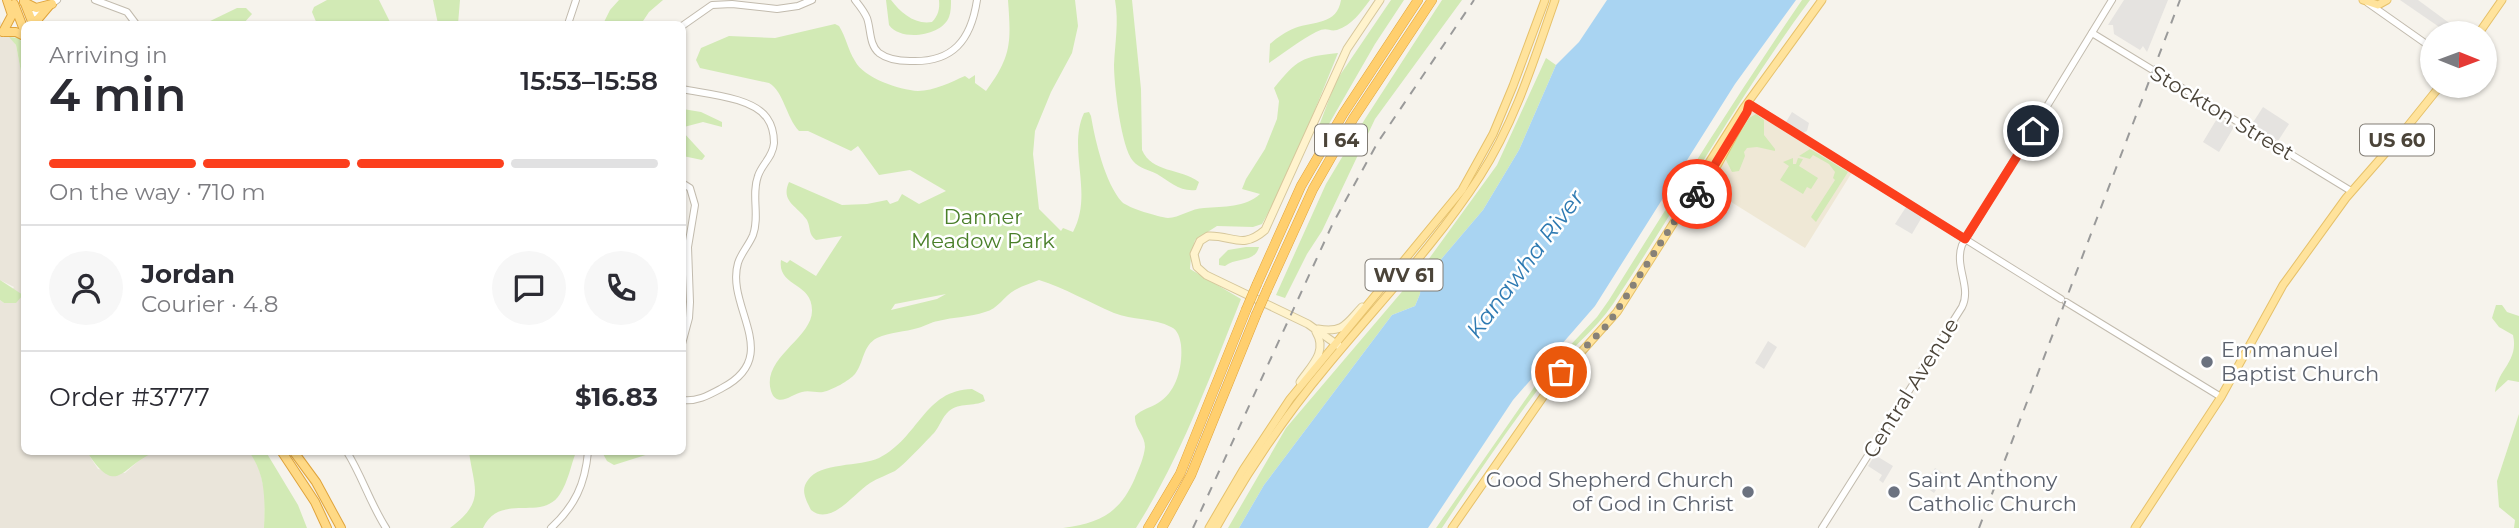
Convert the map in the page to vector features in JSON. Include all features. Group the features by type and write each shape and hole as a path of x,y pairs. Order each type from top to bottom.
{"highway":[{"path":"16,0 36,8 54,2"},
{"path":"16,0 33,21"},
{"path":"16,0 22,21"},
{"path":"2,33 12,15 16,0"},
{"name":"I 64","path":"1148,528 1180,474 1245,310 1301,186 1343,114 1418,0"},
{"name":"I 64","path":"1163,527 1191,475 1256,315 1313,189 1353,119 1432,0"},
{"path":"37,21 54,2"},
{"path":"2,33 21,34"},
{"path":"284,455 315,502 327,528"},
{"path":"296,455 316,482 341,528"}],"main road":[{"path":"1339,346 1314,328 1206,275 1197,267 1194,254 1200,242 1208,236 1242,241 1265,230 1347,49 1380,0"},
{"name":"WV 61","path":"1216,528 1281,424 1382,288 1440,220 1474,171 1513,86 1545,0"},
{"name":"WV 61","path":"1209,528 1242,470 1290,399 1431,242 1482,174 1521,95 1555,0"},
{"path":"1452,528 1550,387 1609,323 1678,216 1685,211 1704,185 1749,104 1822,0"},
{"path":"2366,2 2378,5 2387,0"},
{"path":"2487,21 2502,0"},
{"path":"2,33 21,27"},
{"name":"US 60","path":"2135,528 2221,397 2283,285 2351,191 2430,98"},
{"path":"1314,328 1334,331 1343,327 1382,288"},
{"path":"1290,399 1321,351 1320,340 1314,328"}],"street":[{"path":"95,0 127,12 134,21"},
{"path":"569,21 576,0"},
{"path":"686,23 712,5 723,3 788,8 812,0"},
{"path":"855,0 867,19 877,51 901,61 913,62 936,59 957,47 968,34 977,0"},
{"path":"1965,239 2112,0"},
{"path":"2387,0 2385,11 2390,19"},
{"path":"29,15 37,14 54,2"},
{"path":"2366,2 2420,40"},
{"name":"Stockton Street","path":"2092,33 2351,191"},
{"path":"686,90 750,105 767,118 773,132 774,145 770,157 758,175 754,191 754,232 739,259 736,272 750,332 751,349 748,362 741,374 726,386 694,401 686,400"},
{"path":"1749,104 2221,397"},
{"path":"686,186 690,188 695,205 688,247 689,318 686,329"},
{"name":"Central Avenue","path":"1822,528 1964,303 1966,291 1959,258 1965,239"},
{"path":"349,455 371,505 386,528"},
{"path":"551,528 581,489 588,455"}],"shaded area":[{"path":"2124,0 2168,0 2147,52 2143,46 2140,50 2114,34 2113,25 2108,25"},
{"path":"2400,0 2418,0 2446,21 2431,21"},
{"path":"0,21 16,45 21,72 21,455 89,455 98,469 125,473 147,455 251,455 258,464 265,493 264,528 0,528 0,300 4,303 14,287 0,280"},
{"path":"1749,104 1855,171 1805,248 1704,185"},
{"path":"2263,107 2289,124 2278,141 2252,124"},
{"path":"1792,112 1809,123 1807,131 1803,133 1786,122"},
{"path":"2218,117 2234,127 2219,152 2203,142"},
{"path":"1906,207 1922,217 1912,234 1895,224"},
{"path":"1768,341 1777,347 1764,369 1755,363"},
{"path":"1875,455 1893,466 1883,483 1879,480 1882,475 1868,466"},
{"path":"1935,468 1946,475 1934,493 1924,486"}],"green space":[{"path":"327,0 379,0 390,21 316,21 312,12 314,7"},
{"path":"433,0 460,0 458,21 437,21"},
{"path":"619,0 663,0 643,21 604,21"},
{"path":"886,0 891,0 904,13 920,22 934,20 939,0 951,0 950,13 938,29 921,34 902,34 889,25"},
{"name":"Danner Meadow Park","path":"1008,0 1075,0 1078,26 1072,53 1051,92 1035,131 1033,154 1039,209 1061,231 1063,228 1073,232 1079,217 1081,187 1078,142 1084,113 1089,112 1091,116 1106,173 1116,194 1125,204 1168,218 1199,208 1241,204 1260,194 1242,189 1265,149 1277,119 1279,101 1274,88 1301,61 1338,53 1286,181 1262,224 1253,227 1217,226 1195,240 1190,269 1241,299 1181,445 1136,528 1063,528 1088,523 1107,514 1123,500 1129,490 1145,447 1135,416 1165,398 1180,369 1179,337 1173,328 1164,324 1114,313 1039,280 1015,290 990,310 877,338 868,345 855,374 831,389 823,392 802,392 781,400 771,391 773,368 805,330 812,310 807,294 784,275 781,260 787,263 790,260 816,276 842,236 816,240 813,238 807,220 788,199 789,182 842,205 887,200 890,204 898,201 902,194 919,204 946,191 910,170 879,175 858,146 851,151 808,131 799,131 774,87 769,83 700,68 696,60 701,48 729,36 775,38 835,24 839,26 860,67 874,78 892,86 924,91 975,75 975,83 986,91 1001,68 1008,48","holes":["946,294 937,299 891,310 895,304"]},
{"path":"1115,0 1132,0 1141,89 1142,150 1152,163 1159,167 1199,182 1196,190 1175,186 1138,165 1129,154 1115,86"},
{"path":"1341,0 1370,0 1347,25 1337,30 1323,29 1316,32 1269,63 1270,44 1291,30 1330,18 1339,8"},
{"path":"1391,0 1404,0 1375,44 1318,143 1314,139 1336,81"},
{"path":"1442,0 1462,0 1375,119 1322,231 1285,298 1276,295 1326,184"},
{"path":"1802,0 1810,0 1758,74 1613,304 1549,375 1442,528 1436,528 1544,373 1597,317 1609,300 1728,111"},
{"path":"237,8 246,8 252,14 246,21 210,21"},
{"path":"9,37 20,38 21,72 16,45"},
{"path":"1546,58 1556,65 1519,150 1483,210 1421,283 1415,306 1392,315 1264,485 1239,528 1228,528 1286,428 1423,267 1497,165"},
{"path":"686,110 701,112 722,122 722,127 703,122 686,126"},
{"path":"1756,114 1764,120 1764,135 1775,151 1747,148 1739,171 1732,172 1725,158 1749,118"},
{"path":"686,135 705,156 702,160 686,157"},
{"path":"1810,149 1848,172 1816,222 1811,217 1835,180 1835,172 1829,164 1813,155 1810,159 1799,156"},
{"path":"1793,158 1793,164 1796,164 1798,158 1803,159 1799,166 1818,178 1811,189 1807,187 1803,194 1780,180 1789,166 1783,162"},
{"path":"1259,247 1249,258 1225,266 1219,265 1219,259 1228,250"},
{"path":"0,280 21,294 16,303 4,303 0,300"},
{"path":"2496,305 2502,305 2507,312 2519,316 2519,382 2508,380 2495,392 2511,358 2514,344 2513,335 2499,327 2492,318"},
{"path":"972,389 983,395 985,401 958,406 949,411 934,433 895,471 870,483 835,511 819,514 811,510 804,488 814,474 821,470 879,458 904,439 943,397 956,391"},
{"path":"2519,414 2519,528 2514,528 2515,520 2499,507 2497,481"},
{"path":"89,455 149,455 119,475 106,474"},
{"path":"251,455 268,455 298,505 307,528 264,528 264,498 255,460"},
{"path":"470,455 575,455 563,489 552,502 532,508 500,511 490,517 483,528 450,528 469,510 475,494"},
{"path":"604,455 646,455 614,465"}],"water":[{"name":"Kanawha River","path":"1607,0 1796,0 1735,84 1595,306 1513,400 1428,528 1239,528 1264,485 1392,315 1415,306 1421,283 1483,210 1519,150 1556,65 1579,42"}],"railway":[{"path":"1193,528 1333,223 1378,142 1474,0"},
{"path":"1979,528 2180,0"}],"way so far":[{"path":"1561,372 1609,323 1678,216 1697,194"}],"place":[{"name":"Emmanuel Baptist Church","path":"2207,362"},
{"name":"Good Shepherd Church of God in Christ","path":"1748,492"},
{"name":"Saint Anthony Catholic Church","path":"1894,492"}],"route":[{"path":"1697,194 1747,112 1749,104 1965,239 2033,131"}]}
